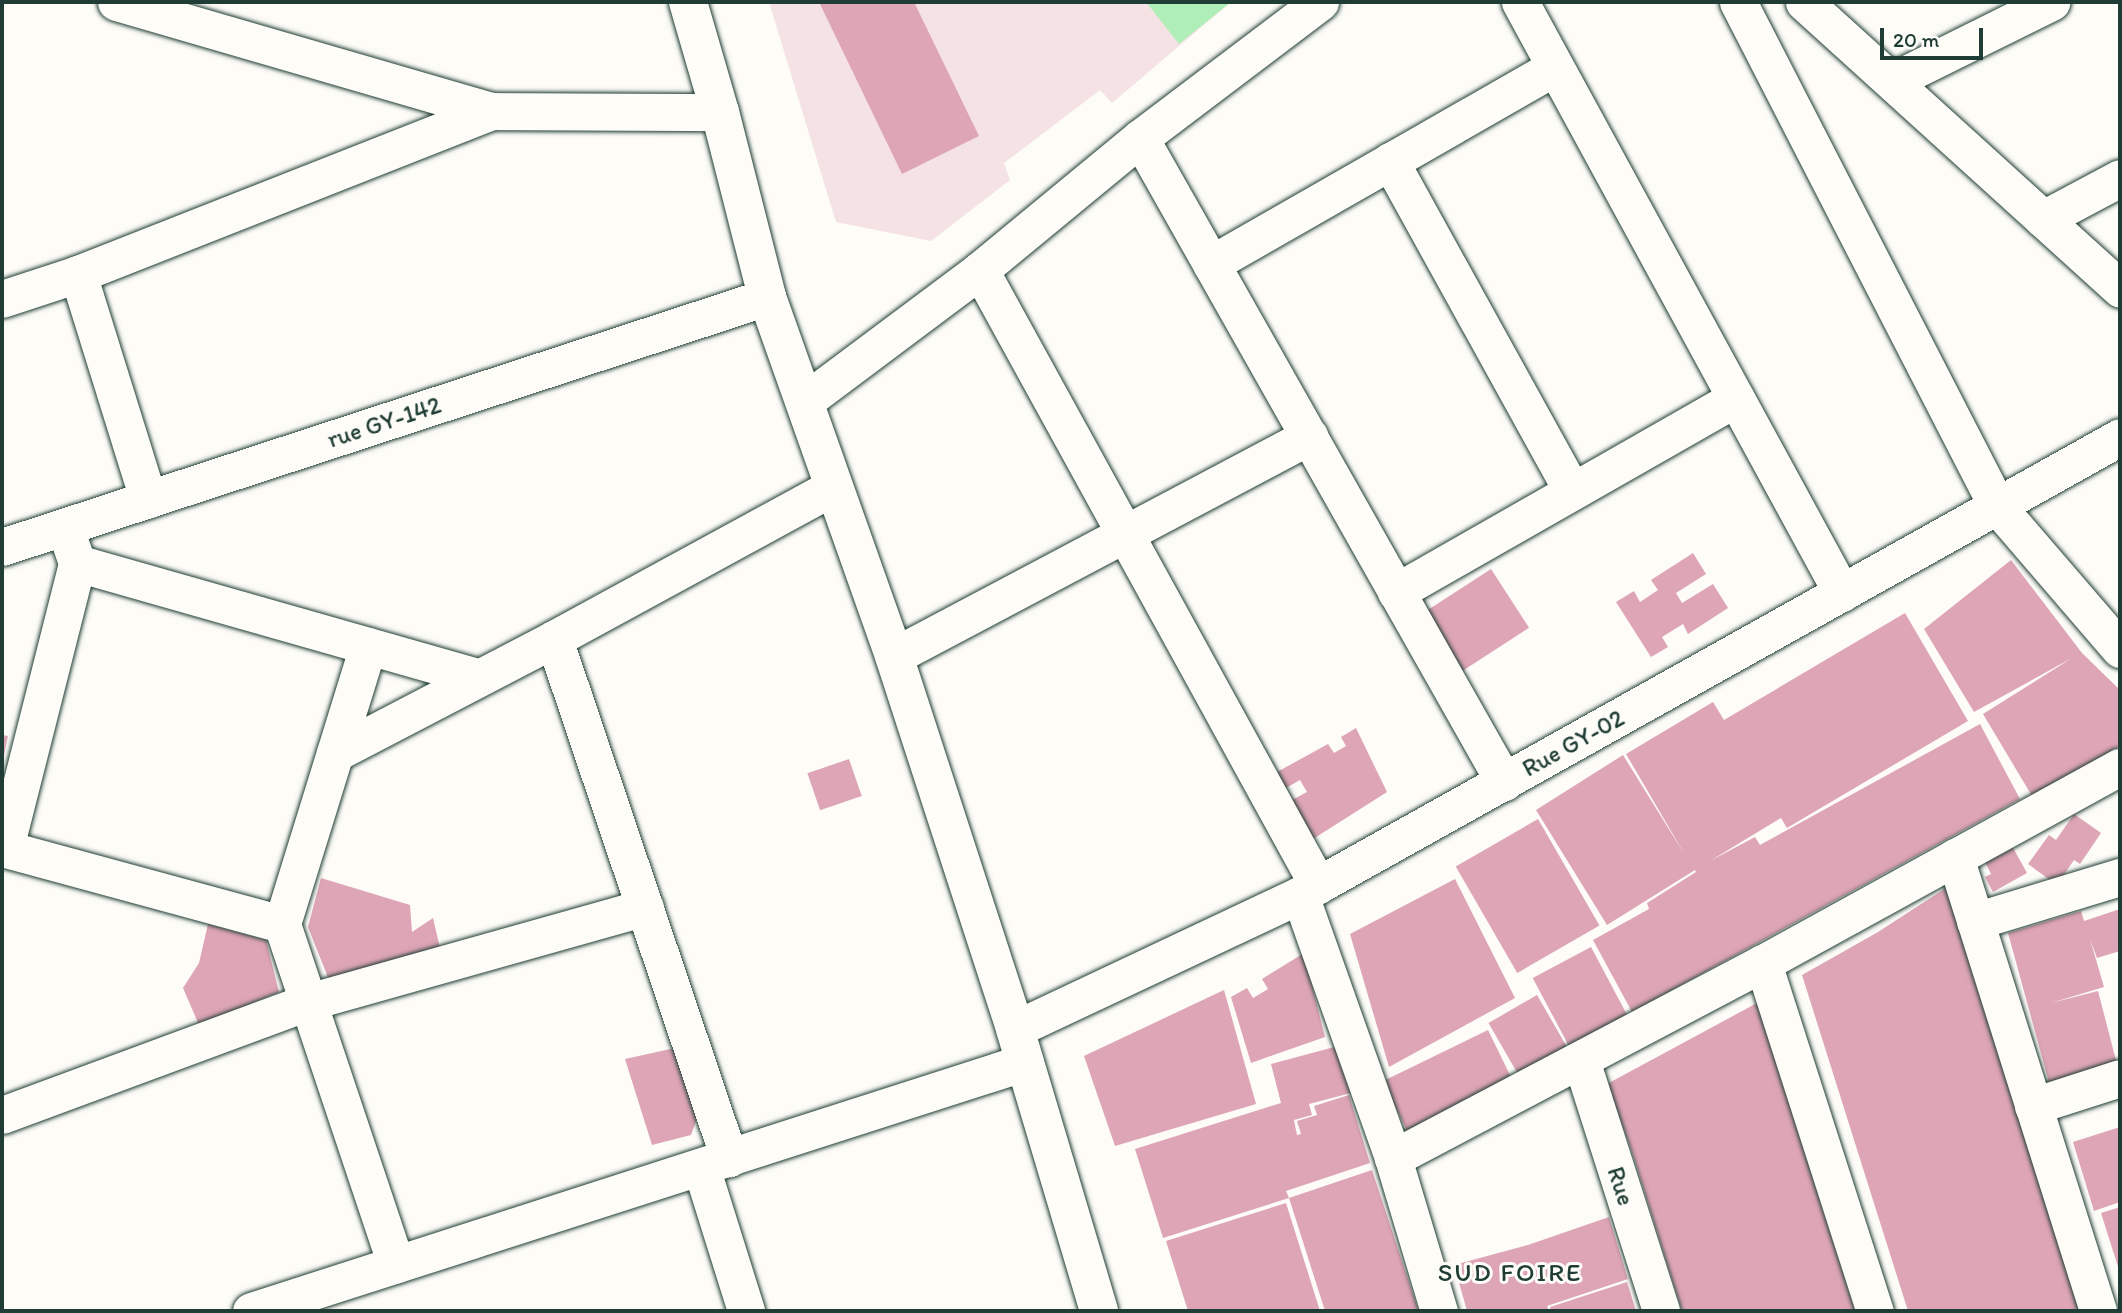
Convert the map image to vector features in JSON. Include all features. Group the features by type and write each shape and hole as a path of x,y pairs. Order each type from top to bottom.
{"street":[{"path":"116,2 164,8 492,111 720,112"},
{"path":"688,2 720,112 767,297 894,656 1020,1045 1099,1311"},
{"path":"805,401 980,270 1140,138 1320,2"},
{"path":"1520,2 1842,593"},
{"path":"1738,2 1997,506 2120,649"},
{"path":"1804,2 2120,289"},
{"path":"1892,81 2051,2"},
{"path":"1211,264 1555,67"},
{"path":"2,299 78,274 492,111"},
{"path":"1140,138 1504,782"},
{"path":"1390,161 1573,491"},
{"path":"2043,219 2120,178"},
{"path":"980,270 1125,534 1309,890 1439,1311"},
{"path":"78,274 148,499"},
{"name":"rue GY-142","path":"2,547 767,297"},
{"path":"1396,592 1736,398"},
{"path":"894,656 1308,436"},
{"name":"Rue GY-02","path":"251,1311 715,1162 1020,1045 1309,890 2120,437"},
{"path":"335,753 554,639 833,487"},
{"path":"65,527 77,563 3,848 282,924"},
{"path":"77,563 478,677"},
{"path":"554,639 645,907 715,1162 746,1311"},
{"path":"368,646 282,924 396,1264"},
{"path":"1393,1158 1581,1060 2120,767"},
{"path":"1955,857 2033,1106 2105,1304"},
{"path":"1975,922 2120,877"},
{"path":"2,1115 308,1002 645,907"},
{"path":"1763,962 1875,1311"},
{"name":"Rue","path":"1581,1060 1661,1311"},
{"path":"2033,1106 2120,1078"}],"shaded area":[{"path":"769,2 1231,2 1112,103 1100,90 1004,163 1010,180 931,241 836,222"}],"green space":[{"path":"1146,2 1231,2 1179,44"}],"building":[{"path":"819,2 914,2 979,136 902,174"},
{"path":"1693,553 1706,574 1676,593 1682,603 1713,584 1728,608 1688,634 1683,624 1662,637 1668,647 1651,657 1616,602 1634,591 1640,602 1658,590 1651,580"},
{"path":"2011,560 2082,653 2120,690 2120,746 2032,796 1983,714 2072,658 1974,712 1924,629"},
{"path":"1491,569 1529,628 1462,671 1424,613"},
{"path":"1905,613 1968,721 1787,828 1781,818 1710,861 1755,837 1760,845 1980,724 2020,799 1632,1012 1593,940 1649,909 1647,903 1696,872 1695,870 1607,925 1536,810 1623,755 1685,855 1626,754 1713,702 1724,720"},
{"path":"1356,728 1387,792 1313,839 1292,800 1307,792 1300,780 1286,788 1277,772 1328,744 1334,753 1346,746 1341,737"},
{"path":"2,735 8,736 3,760 2,760"},
{"path":"849,759 862,796 820,810 807,773"},
{"path":"2074,814 2101,833 2080,864 2074,860 2057,885 2028,864 2049,835 2056,840"},
{"path":"1538,819 1600,926 1517,973 1456,867"},
{"path":"2012,846 2027,873 1993,892 1985,877 1991,874 1985,862"},
{"path":"321,878 410,905 412,932 433,918 440,948 331,985 308,927"},
{"path":"1455,879 1515,998 1389,1067 1350,934"},
{"path":"1949,886 2080,1311 1908,1311 1802,975 1878,932"},
{"path":"2120,909 2120,951 2097,958 2090,939 2104,987 2051,1003 2098,991 2118,1068 2050,1086 2008,933 2081,911 2084,921"},
{"path":"208,924 266,940 279,992 199,1025 183,988 199,963"},
{"path":"1591,947 1630,1020 1572,1051 1533,978"},
{"path":"1304,953 1325,1037 1251,1063 1231,997 1247,988 1253,998 1268,989 1262,979"},
{"path":"1224,990 1256,1104 1115,1146 1084,1056"},
{"path":"1537,995 1570,1052 1522,1080 1489,1023"},
{"path":"1757,1003 1855,1311 1682,1311 1632,1152 1607,1084"},
{"path":"1488,1030 1515,1086 1410,1137 1383,1081"},
{"path":"1338,1046 1351,1093 1309,1104 1312,1115 1294,1120 1297,1135 1301,1134 1297,1121 1317,1115 1314,1106 1349,1095 1370,1163 1286,1191 1289,1198 1163,1238 1135,1149 1281,1103 1271,1064"},
{"path":"675,1048 698,1116 691,1135 652,1145 625,1059"},
{"path":"2120,1127 2120,1202 2094,1211 2073,1142"},
{"path":"1372,1170 1418,1309 1422,1311 1325,1311 1289,1198"},
{"path":"1286,1203 1320,1311 1188,1311 1166,1241"},
{"path":"2120,1207 2120,1273 2101,1213"},
{"path":"1609,1217 1628,1279 1547,1306 1549,1311 1467,1311 1454,1265 1528,1245"},
{"path":"1627,1282 1636,1311 1551,1311 1550,1307"}],"district":[{"name":"SUD FOIRE","path":"1510,1273"}]}
